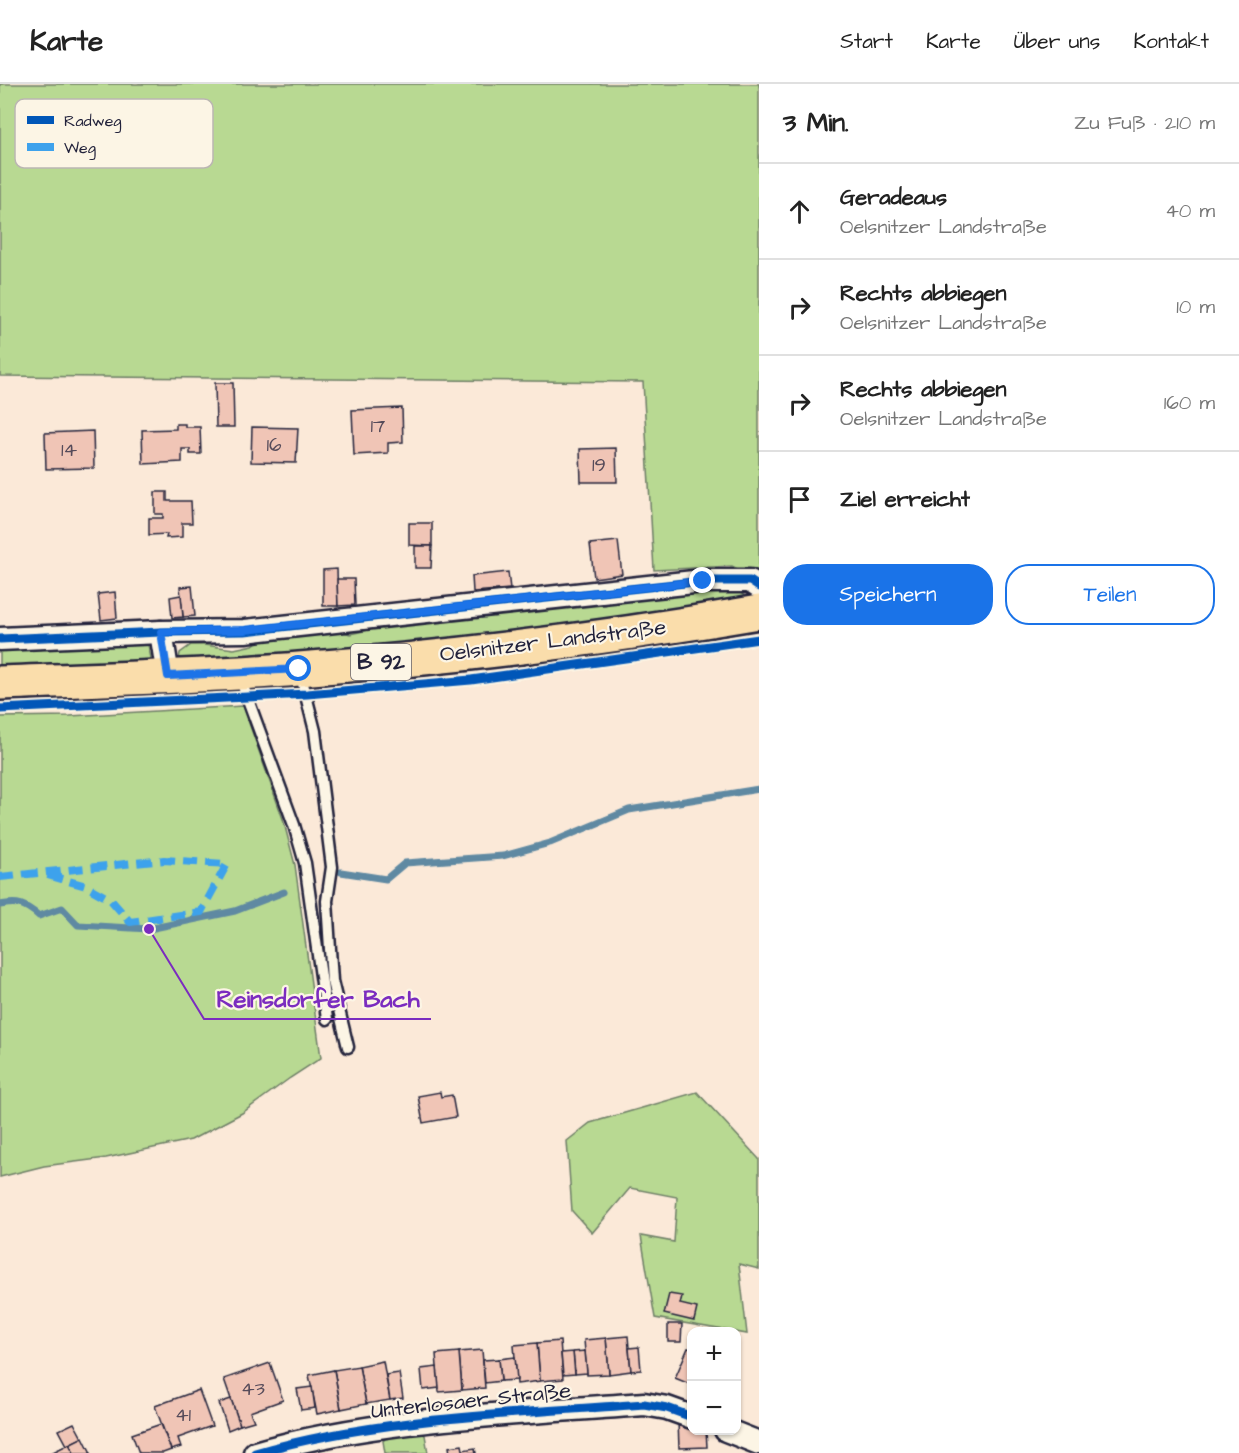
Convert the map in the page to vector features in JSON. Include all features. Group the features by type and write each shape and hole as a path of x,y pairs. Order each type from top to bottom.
{"main road":[{"name":"Oelsnitzer Landstraße","path":"0,683 238,673 418,659 538,645 759,612"}],"street":[{"name":"Oelsnitzer Landstraße","path":"0,639 245,630 703,581 750,581 759,587"},
{"path":"161,632 168,676"},
{"name":"Unterlosaer Straße","path":"255,1453 291,1443 381,1428 478,1416 644,1404 667,1408 687,1415"},
{"path":"737,1435 759,1443"}],"lane":[{"path":"299,669 316,742 332,867 327,902 332,981 348,1047"},
{"path":"238,673 294,825 305,863 327,1019"}],"green space":[{"path":"0,84 759,84 759,580 732,566 654,570 643,382 0,376"},
{"path":"685,589 739,591 746,598 420,645 179,660 180,653 191,645 234,649 253,645 263,637 338,630 350,634 395,621 589,603 605,605 619,600"},
{"path":"147,641 151,658 146,662 0,668 0,643"},
{"path":"243,706 283,819 295,865 321,1058 242,1113 191,1140 106,1158 44,1166 0,1177 0,717 70,716"},
{"path":"697,1092 759,1159 759,1269 739,1264 747,1334 741,1333 741,1327 707,1327 655,1318 641,1236 674,1242 677,1197 630,1188 592,1233 572,1211 567,1141 590,1123"},
{"path":"420,1432 425,1435 428,1453 385,1453 383,1441 387,1437"}],"building":[{"path":"215,383 233,383 234,427 216,427"},
{"path":"402,408 403,442 388,443 388,453 354,455 352,410"},
{"path":"176,424 185,424 185,427 200,427 201,454 190,454 190,449 182,449 182,462 143,464 142,430 176,429"},
{"path":"252,427 298,428 296,463 251,462"},
{"path":"93,431 94,468 46,469 45,433"},
{"path":"616,448 617,482 581,482 580,449"},
{"path":"155,492 167,492 167,501 191,501 192,523 182,523 182,537 166,538 167,534 149,535 149,518 163,518 163,514 155,514"},
{"path":"409,523 432,523 432,546 409,545"},
{"path":"618,541 622,574 594,578 590,544"},
{"path":"415,546 432,546 431,568 415,568"},
{"path":"337,569 338,606 323,606 323,570"},
{"path":"508,572 510,589 473,592 472,576"},
{"path":"337,579 354,579 355,605 338,606"},
{"path":"192,586 195,616 183,617 180,587"},
{"path":"115,592 117,618 101,620 98,594"},
{"path":"181,595 183,617 172,618 170,597"},
{"path":"440,1092 441,1097 452,1095 456,1117 423,1123 418,1096"},
{"path":"669,1294 682,1296 680,1304 697,1308 694,1321 664,1314"},
{"path":"668,1324 682,1324 681,1342 668,1342"},
{"path":"628,1336 631,1371 609,1374 606,1338"},
{"path":"606,1338 609,1374 587,1375 584,1340"},
{"path":"560,1341 563,1379 540,1381 537,1343"},
{"path":"537,1343 540,1381 517,1384 514,1345"},
{"path":"639,1347 641,1370 631,1371 629,1348"},
{"path":"482,1350 485,1388 462,1390 459,1352"},
{"path":"687,1350 687,1383 675,1378"},
{"path":"585,1351 587,1373 575,1374 573,1352"},
{"path":"459,1352 462,1390 439,1392 436,1354"},
{"path":"573,1352 575,1374 563,1375 561,1353"},
{"path":"515,1357 517,1380 501,1381 499,1359"},
{"path":"499,1359 501,1381 485,1383 483,1360"},
{"path":"383,1361 390,1400 366,1404 359,1366"},
{"path":"270,1363 283,1400 250,1412 254,1421 240,1425 224,1379"},
{"path":"359,1366 366,1404 341,1409 334,1370"},
{"path":"437,1367 439,1388 423,1390 421,1369"},
{"path":"334,1370 341,1409 317,1414 309,1375"},
{"path":"399,1373 403,1398 390,1400 386,1375"},
{"path":"312,1387 315,1408 301,1410 297,1389"},
{"path":"199,1390 212,1426 178,1438 181,1447 171,1450 155,1406"},
{"path":"231,1399 240,1425 228,1430 219,1403"},
{"path":"678,1421 687,1424 687,1435 706,1435 707,1447 679,1448"},
{"path":"74,1423 82,1438 67,1445 59,1430"},
{"path":"161,1424 171,1450 163,1453 139,1453 132,1434"},
{"path":"83,1437 91,1453 74,1453 69,1444"},
{"path":"69,1444 74,1453 51,1453"},
{"path":"462,1445 463,1450 475,1448 476,1453 450,1453 449,1447"}],"waterway":[{"path":"341,872 386,879 405,863 503,856 550,843 629,810 759,789"},
{"path":"0,905 21,904 39,916 62,908 78,925 149,929 235,911 284,892"}],"marked path":[{"path":"0,877 164,860 227,864 201,912 130,922 111,900 86,886 41,873"}],"cycle path":[{"path":"0,639 245,631 703,581 750,581 759,587"},
{"path":"0,709 307,694 471,680 759,639"},
{"path":"255,1453 302,1441 399,1424 497,1414 644,1404 667,1408 687,1415"}],"place":[{"name":"Reinsdorfer Bach","path":"149,929"}],"route":[{"path":"299,669 168,676 161,632 245,630 703,581"}]}
